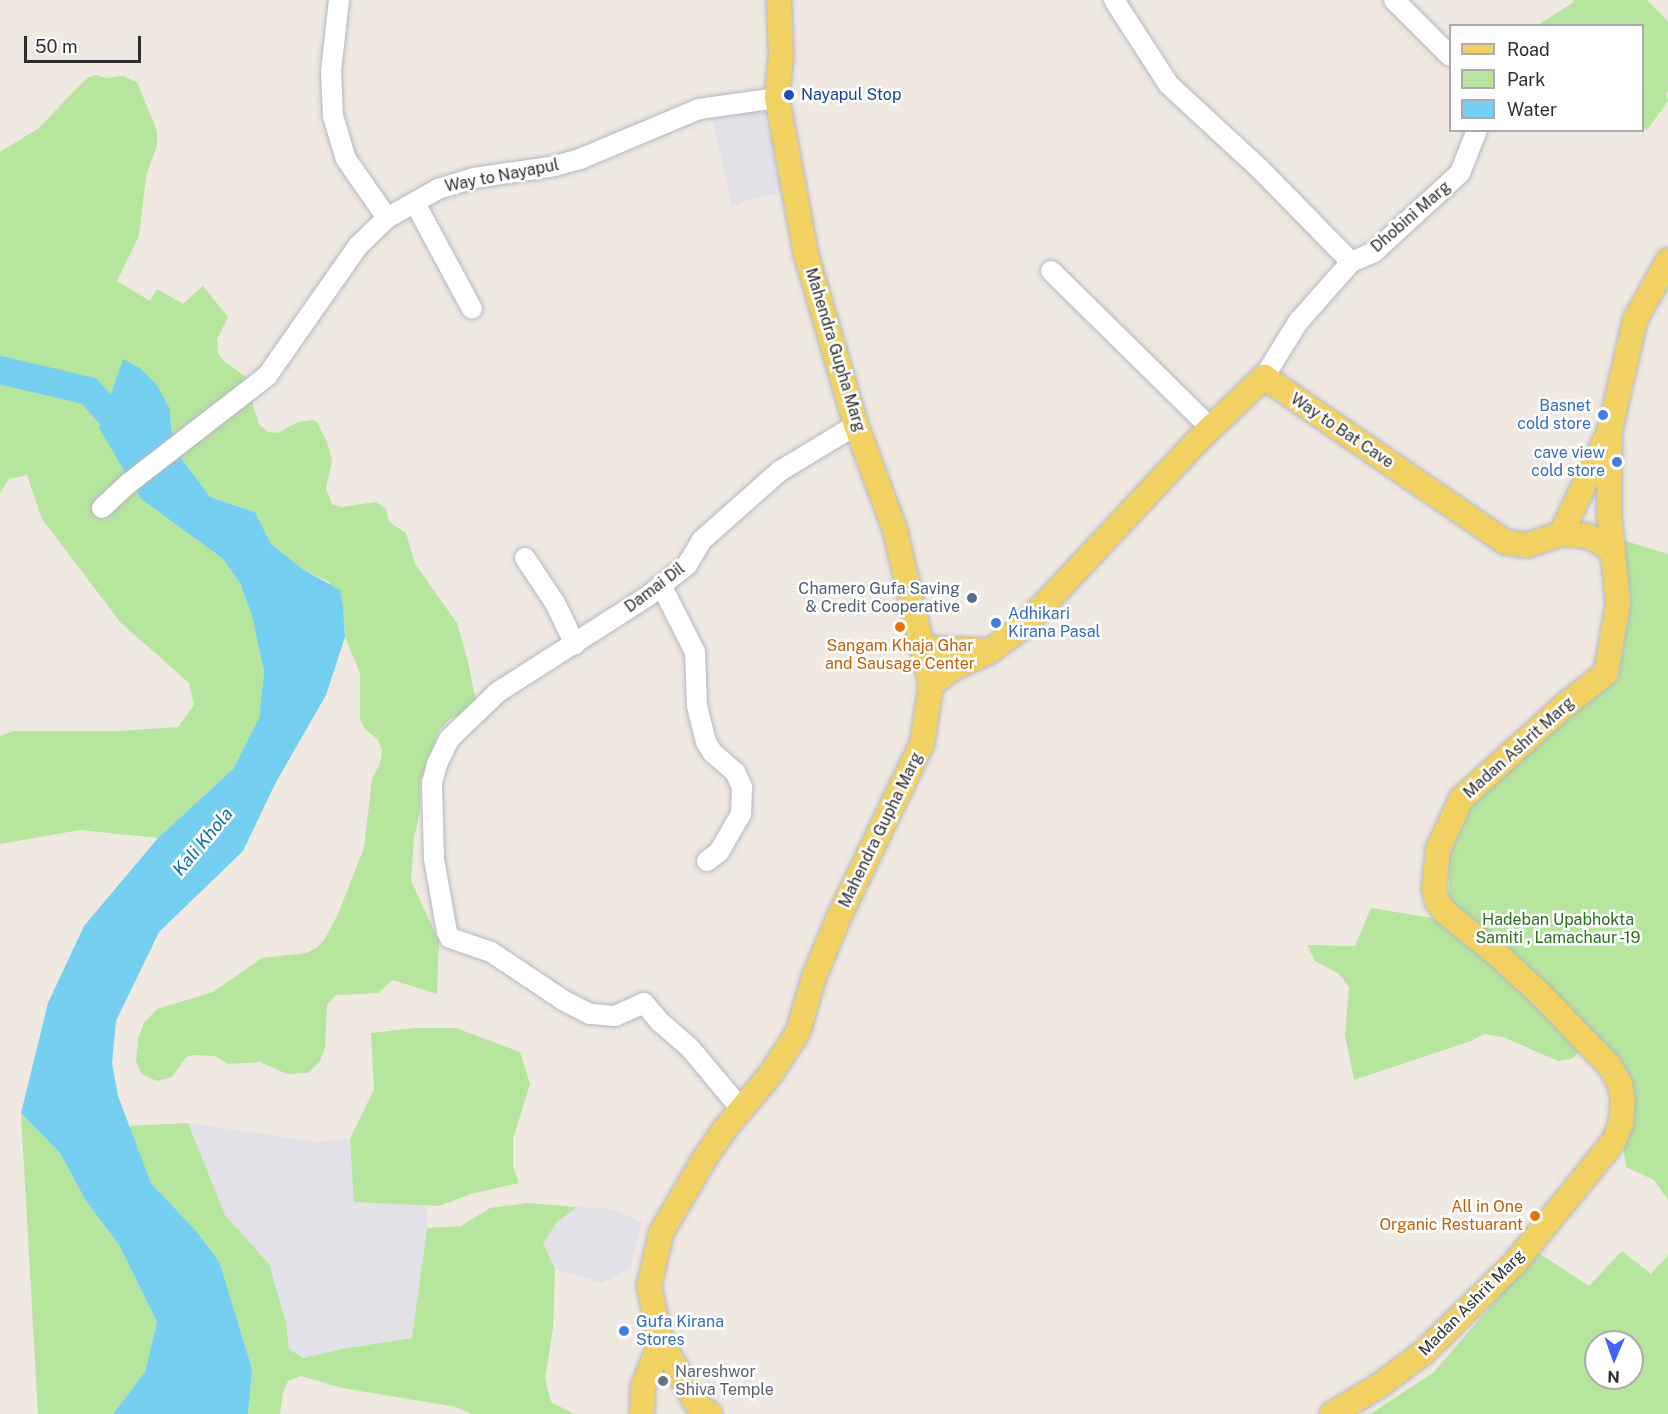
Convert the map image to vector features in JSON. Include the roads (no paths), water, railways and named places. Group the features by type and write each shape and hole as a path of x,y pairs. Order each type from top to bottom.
{"main road":[{"name":"Mahendra Gupha Marg","path":"661,1341 649,1286 661,1233 697,1170 741,1109 770,1075 798,1032 814,977 838,919 922,744 931,685 895,530 856,425 806,254 777,98 781,55 779,0"},
{"path":"1613,553 1600,542 1587,536 1561,534 1610,429 1635,320 1664,276"},
{"path":"931,685 953,668 990,651 1025,625 1210,428 1264,377"},
{"name":"Way to Bat Cave","path":"1264,377 1505,542 1527,545 1561,534"},
{"name":"Madan Ashrit Marg","path":"1332,1414 1380,1385 1423,1353 1514,1264 1614,1141 1621,1123 1623,1102 1620,1084 1610,1065 1498,955 1446,913 1437,901 1434,889 1438,849 1461,799 1564,706 1606,673 1618,604 1609,513 1610,429"},
{"path":"923,648 990,651"},
{"path":"642,1414 643,1387 661,1341"},
{"path":"661,1341 696,1402 710,1414"}],"street":[{"path":"339,0 331,70 333,116 346,159 387,218"},
{"path":"1114,0 1169,84 1269,177 1351,262"},
{"path":"1394,0 1449,55"},
{"name":"Way to Nayapul","path":"102,508 129,483 267,376 352,255 387,218 438,189 474,178 555,166 580,159 699,109 777,98"},
{"name":"Dhobini Marg","path":"1264,377 1298,322 1351,262 1374,252 1460,173 1476,132"},
{"path":"415,203 472,309"},
{"path":"1051,271 1210,428"},
{"name":"Damai Dil","path":"741,1109 690,1048 660,1022 644,1003 615,1016 590,1014 563,1000 491,952 454,942 447,932 434,859 432,783 437,764 449,739 498,692 575,644 687,566 702,540 780,471 856,425"},
{"path":"525,558 555,603 575,644"},
{"path":"661,585 695,652 697,706 706,742 712,753 735,772 742,787 741,814 719,852 707,861"}],"water":[{"path":"123,359 140,368 156,384 170,409 171,428 179,455 210,497 255,512 271,544 304,570 340,590 343,606 345,637 326,695 275,784 243,851 159,932 116,1021 112,1063 118,1096 151,1183 197,1232 220,1263 252,1369 248,1414 113,1414 145,1372 157,1322 119,1245 86,1201 60,1153 21,1113 48,1003 84,926 158,838 233,769 259,718 264,672 252,616 240,583 222,558 141,499 99,428"}],"waterway":[{"name":"Kali Khola","path":"0,370 89,391 130,437"}],"place":[{"name":"Nayapul Stop","path":"789,95"},
{"name":"Basnet cold store","path":"1603,415"},
{"name":"cave view cold store","path":"1617,462"},
{"name":"Chamero Gufa Saving & Credit Cooperative","path":"972,598"},
{"name":"Adhikari Kirana Pasal","path":"996,623"},
{"name":"Sangam Khaja Ghar and Sausage Center","path":"900,627"},
{"name":"All in One Organic Restuarant","path":"1535,1216"},
{"name":"Gufa Kirana Stores","path":"624,1331"},
{"name":"Nareshwor Shiva Temple","path":"663,1381"}],"park label":[{"name":"Hadeban Upabhokta Samiti , Lamachaur -19","path":"1558,929"}]}
